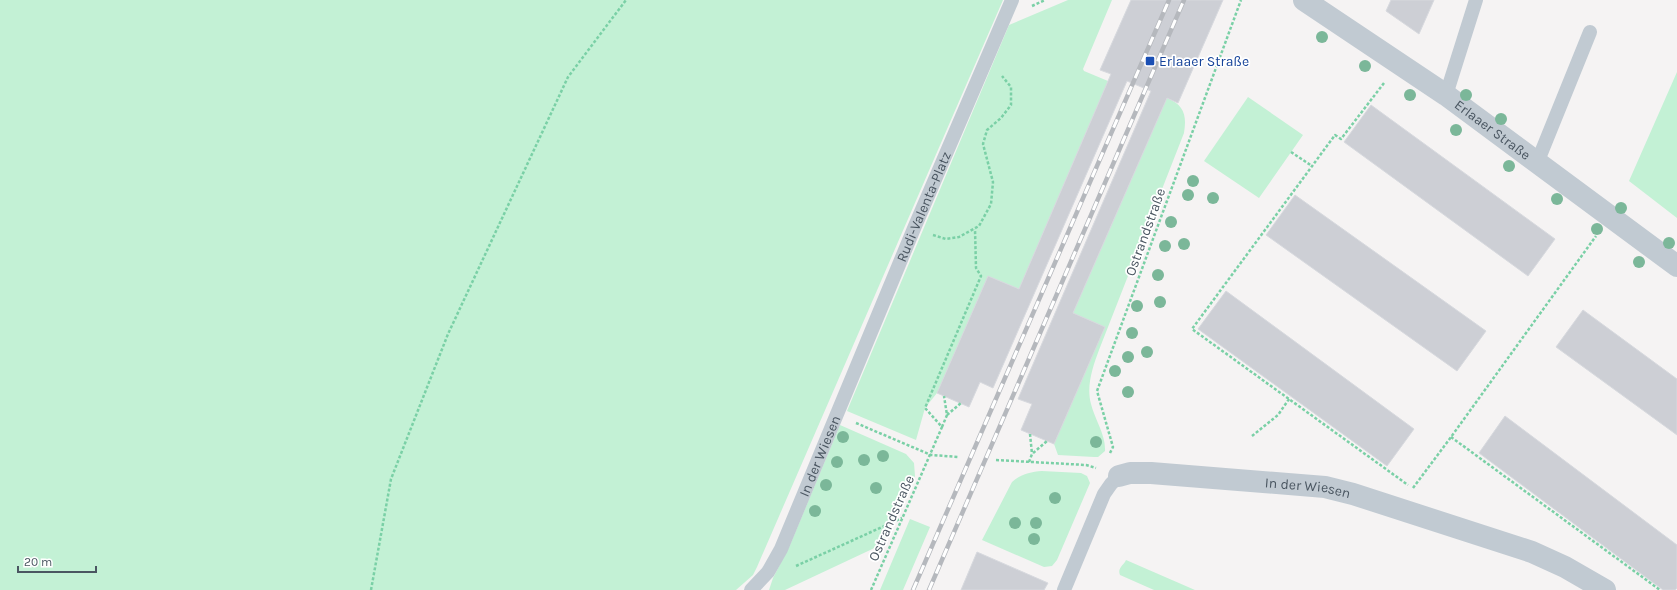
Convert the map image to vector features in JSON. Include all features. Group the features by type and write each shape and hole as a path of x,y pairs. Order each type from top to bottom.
{"street":[{"name":"Erlaaer Straße","path":"1304,0 1446,95 1677,266"},
{"name":"In der Wiesen","path":"1109,473 1151,473 1315,486 1339,490 1532,552 1558,563 1605,590"}],"lane":[{"name":"Rudi-Valenta-Platz","path":"837,415 915,226 1012,0"},
{"path":"1446,95 1476,0"},
{"path":"1537,163 1590,32"},
{"name":"In der Wiesen","path":"756,586 768,572 781,549 837,415"},
{"path":"1064,590 1104,494 1111,484 1109,473"}],"path":[{"path":"371,590 391,479 448,334 568,77 626,0"},
{"name":"Ostrandstraße","path":"1109,473 1113,447 1097,391 1241,0"},
{"path":"915,226 946,239 959,238 979,226 991,204 993,182 983,144 987,130 1001,118 1011,105 1011,87 998,71 986,63"},
{"path":"1399,64 1341,139 1335,135 1192,329 1412,488"},
{"path":"1291,152 1312,166"},
{"path":"1404,510 1412,488 1452,436 1610,217"},
{"path":"942,427 925,408 981,276 976,268 976,229"},
{"path":"944,396 947,414 961,404"},
{"path":"1252,436 1278,415 1289,399"},
{"name":"Ostrandstraße","path":"871,590 931,455 947,414"},
{"name":"In der Wiesen","path":"837,415 931,455 959,457"},
{"path":"1029,462 1032,454 1030,434"},
{"path":"1452,436 1660,590"},
{"path":"1032,454 1047,441"},
{"path":"996,460 1086,465 1109,473"},
{"path":"756,586 902,518"}],"green space":[{"path":"0,0 1003,0 757,567 753,575 736,590 0,590"},
{"path":"1068,0 1112,0 1083,69 1084,71 1108,81 1019,289 988,276 937,393 925,408 916,440 847,411 1009,25"},
{"path":"1677,72 1677,218 1629,181"},
{"path":"1248,97 1303,135 1259,198 1204,161"},
{"path":"1167,98 1181,107 1183,111 1185,121 1184,133 1099,350 1091,376 1089,390 1091,404 1104,439 1105,451 1098,457 1058,455 1054,444 1105,327 1073,313"},
{"path":"840,425 906,454 914,463 915,476 883,544 785,590 769,590 773,578 790,545"},
{"path":"1042,471 1081,473 1087,476 1090,483 1057,560 1052,566 1044,567 982,540 1012,482 1026,474"},
{"path":"910,519 930,527 903,590 880,590"},
{"path":"1126,560 1195,590 1154,590 1120,575 1119,570"}],"building":[{"name":"Erlaaer Straße","path":"1131,0 1223,0 1178,103 1167,98 1073,313 1105,327 1054,444 1021,430 1032,404 1018,399 1151,91 1127,81 993,388 980,382 969,407 937,393 988,276 1019,289 1111,74 1100,70"},
{"path":"1391,0 1434,0 1419,34 1386,11"},
{"path":"1371,105 1555,239 1528,276 1344,142"},
{"path":"1295,195 1486,331 1457,371 1266,235"},
{"path":"1226,291 1414,429 1387,466 1198,329"},
{"path":"1583,310 1677,379 1677,435 1556,347"},
{"path":"1505,416 1677,545 1677,588 1675,590 1663,590 1479,453"},
{"path":"977,552 1048,583 1044,590 961,590"}],"railway":[{"path":"913,590 1169,0"},
{"path":"929,590 1184,0"}],"place":[{"name":"Erlaaer Straße","path":"1150,61"}]}
